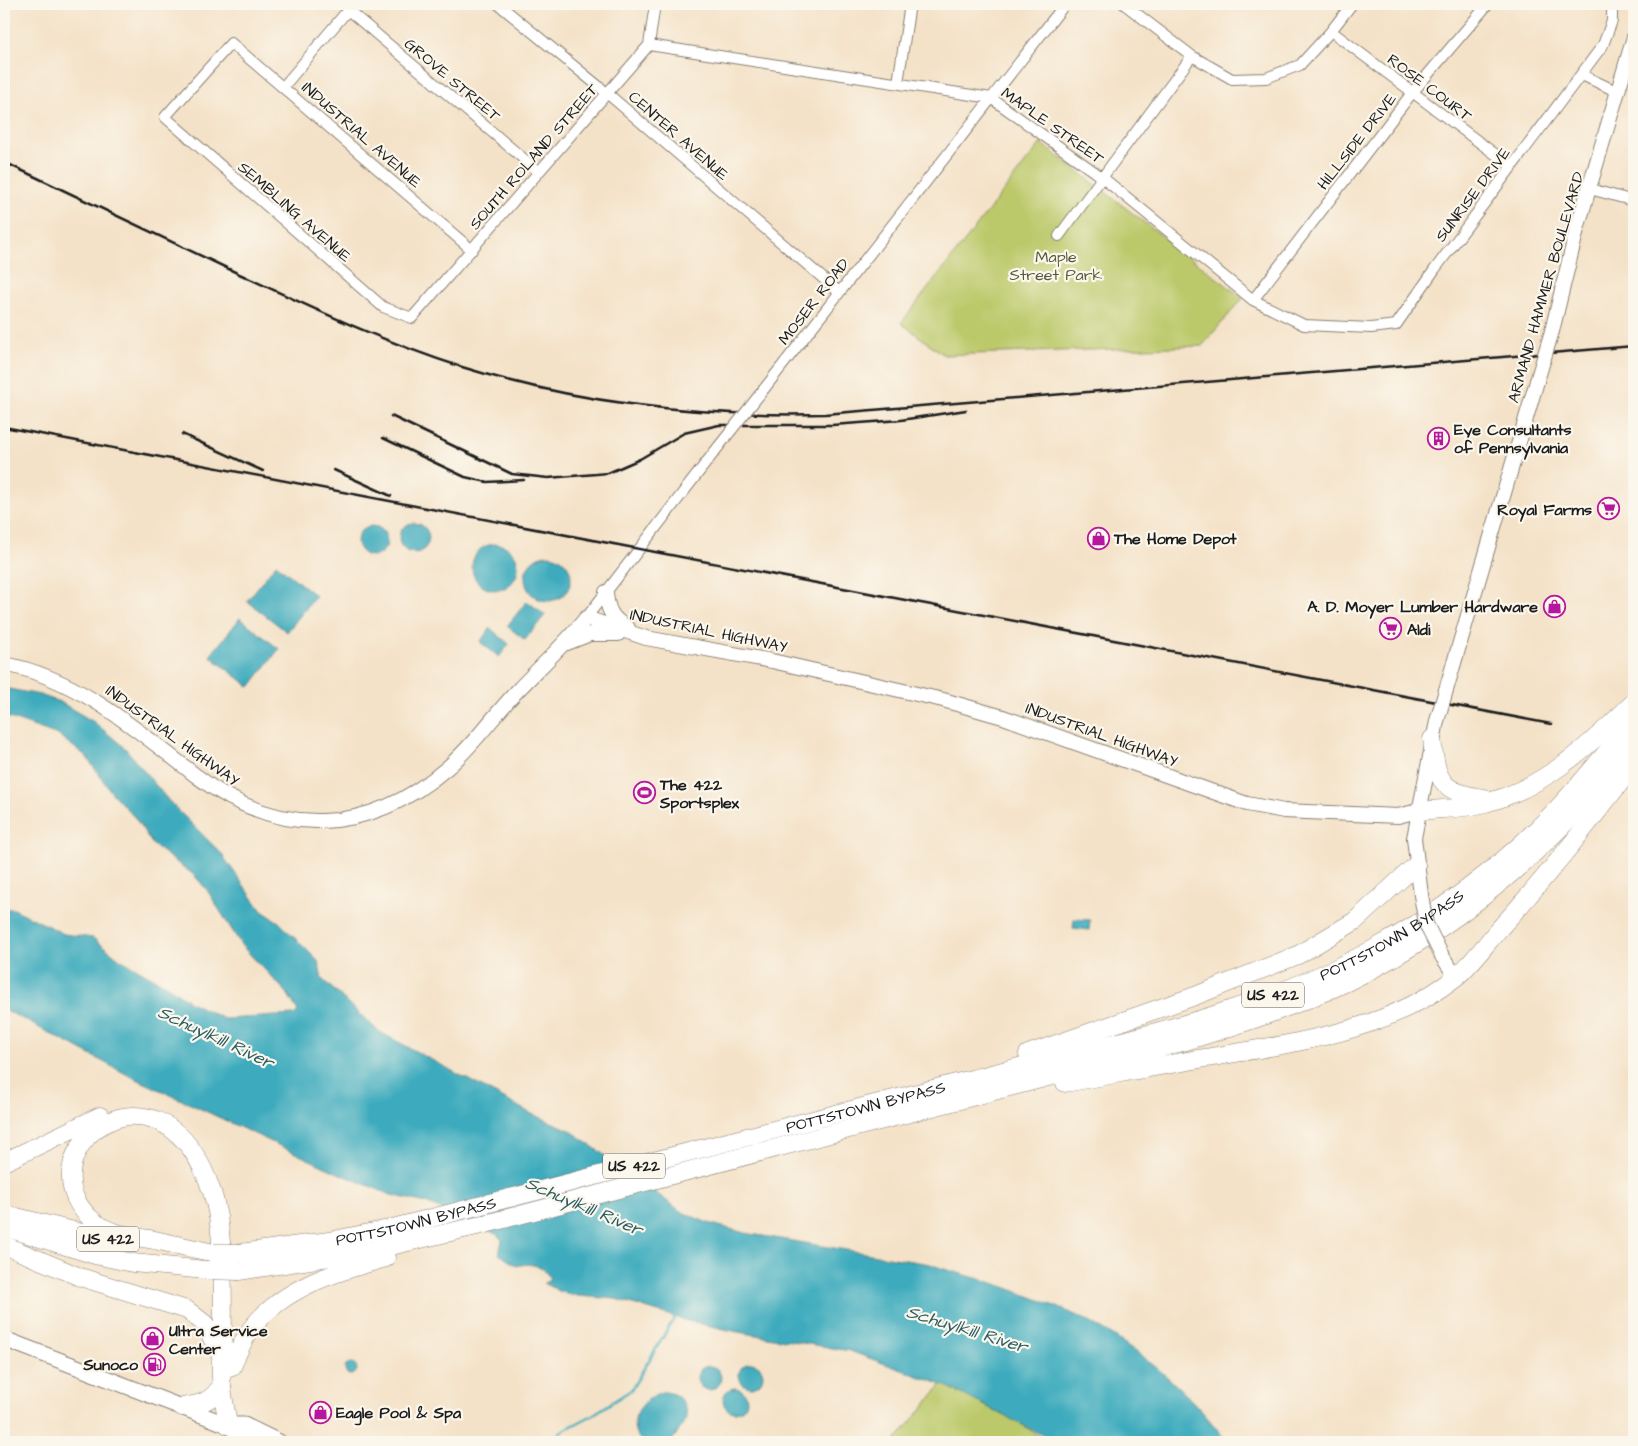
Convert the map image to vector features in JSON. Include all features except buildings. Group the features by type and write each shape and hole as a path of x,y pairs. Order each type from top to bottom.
{"highway":[{"path":"1418,811 1472,806 1495,800 1536,783 1576,755 1631,711"},
{"name":"POTTSTOWN BYPASS","path":"4,1214 122,1242 166,1249 214,1253 242,1253 329,1241 390,1229 1198,1019 1277,994 1326,973 1412,926 1479,878 1550,816 1601,758 1631,711"},
{"path":"1432,739 1437,773 1443,784 1458,794 1495,800"},
{"name":"POTTSTOWN BYPASS","path":"4,1227 96,1255 133,1263 205,1270 238,1271 416,1245 481,1225 1239,1025 1297,1004 1350,980 1434,931 1495,887 1572,817 1627,764 1634,746"},
{"path":"970,1097 1054,1085 1307,1040 1351,1030 1389,1015 1456,976 1521,906 1627,764"},
{"path":"878,1103 978,1072 1268,969 1340,932 1355,921 1416,865"},
{"path":"4,1162 115,1110 147,1109 164,1115 183,1129 196,1144 212,1171 226,1214 226,1362 222,1385 228,1425"},
{"path":"214,1253 122,1234 100,1226 88,1216 78,1202 72,1176 78,1151 91,1132 116,1118 147,1117 160,1122 174,1132 196,1159 211,1191 219,1226 223,1346 232,1402 228,1425"},
{"path":"4,1245 80,1277 187,1310 205,1324 226,1362"},
{"path":"226,1362 257,1322 294,1293 348,1268 416,1245"},
{"path":"182,1407 212,1399 222,1385"}],"main road":[{"path":"4,1340 228,1425 240,1435 255,1442"},
{"path":"228,1425 244,1425 279,1442"}],"street":[{"name":"CENTER AVENUE","path":"498,4 608,94 839,292"},
{"path":"649,44 655,4"},
{"path":"898,83 910,4"},
{"name":"MOSER ROAD","path":"586,618 1065,4"},
{"path":"1124,4 1192,56 1232,79 1266,78 1300,65 1331,31 1352,4"},
{"name":"HILLSIDE DRIVE","path":"1253,300 1412,93 1488,4"},
{"name":"SUNRISE DRIVE","path":"1304,325 1371,328 1396,325 1511,166 1582,75 1609,34 1613,15 1609,4"},
{"path":"284,86 350,7"},
{"name":"GROVE STREET","path":"350,7 538,171"},
{"name":"ROSE COURT","path":"1331,31 1511,166"},
{"name":"ARMAND HAMMER BOULEVARD","path":"1456,976 1442,956 1426,924 1416,865 1414,838 1418,811 1432,739 1552,331 1574,238 1634,37"},
{"name":"INDUSTRIAL AVENUE","path":"165,117 231,42 472,250"},
{"name":"SOUTH ROLAND STREET","path":"412,318 538,171 608,94 649,44"},
{"name":"MAPLE STREET","path":"649,44 991,98 1103,178 1253,300 1304,325"},
{"path":"1060,236 1192,56"},
{"path":"1582,75 1618,92"},
{"name":"SEMBLING AVENUE","path":"165,117 383,306 412,318"},
{"path":"1590,189 1634,201"},
{"path":"606,592 611,615 618,622 646,638"},
{"name":"INDUSTRIAL HIGHWAY","path":"4,664 40,675 91,698 203,781 231,799 259,812 284,818 340,820 389,808 412,795 448,767 518,690 564,644 586,618 646,638 772,661 942,700 1004,717 1247,804 1299,812 1398,816 1418,811"},
{"path":"564,644 590,634 607,633 646,638"}],"green space":[{"name":"Maple Street Park","path":"1041,143 1243,298 1202,346 944,355 901,323"},
{"path":"946,1379 1020,1423 1047,1442 895,1442"}],"water":[{"path":"414,523 425,527 429,538 425,549 414,553 403,549 399,538 403,527"},
{"path":"372,526 378,527 386,535 386,547 378,555 372,556 366,555 358,547 357,541 358,535 366,527"},
{"path":"495,544 508,548 514,554 518,567 514,580 508,586 495,590 482,586 476,580 472,567 476,554 482,548"},
{"path":"548,555 561,559 567,565 571,578 567,591 561,597 548,601 535,597 529,591 525,578 529,565 535,559"},
{"path":"276,564 316,596 287,632 247,601"},
{"path":"527,601 545,615 525,640 507,626"},
{"path":"240,618 279,649 250,687 210,656"},
{"path":"490,628 509,644 499,657 480,642"},
{"name":"Schuylkill River","path":"4,688 40,695 60,702 94,722 125,748 168,800 220,852 262,911 279,922 318,961 322,979 378,1031 532,1114 570,1130 682,1212 708,1223 745,1233 930,1264 999,1285 1074,1314 1116,1338 1151,1363 1199,1408 1227,1442 1056,1442 948,1387 850,1351 738,1332 688,1321 616,1299 578,1296 561,1292 544,1283 550,1280 541,1268 527,1264 517,1266 499,1254 502,1240 496,1234 426,1203 391,1195 338,1173 128,1075 4,1009 4,909 14,909 64,934 93,938 120,959 169,987 190,1002 224,1019 294,1015 298,1011 287,993 242,946 207,890 194,875 153,845 136,819 112,793 86,756 58,735 4,716"},
{"path":"1074,919 1090,920 1089,930 1073,928"},
{"path":"351,1363 357,1369 351,1375 345,1369"},
{"path":"751,1363 756,1364 762,1370 762,1380 756,1386 751,1387 746,1386 740,1380 739,1375 740,1370 746,1364"},
{"path":"709,1366 717,1370 721,1378 717,1386 709,1390 701,1386 697,1378 701,1370"},
{"path":"735,1388 740,1389 746,1395 746,1405 740,1411 735,1412 730,1411 724,1405 723,1400 724,1395 730,1389"},
{"path":"661,1392 672,1393 680,1399 685,1407 687,1419 671,1442 643,1442 634,1428 634,1421 641,1406 654,1395"}],"waterway":[{"path":"554,1442 560,1432 591,1416 631,1390 677,1314"}],"railway":[{"path":"4,162 289,297 403,346 506,380 596,399 642,406 733,413 825,414 1634,346"},
{"path":"391,416 512,474 548,478 608,473 640,459 684,433 719,425 832,425 901,420 966,410"},
{"path":"4,427 1551,724"},
{"path":"182,434 263,471"},
{"path":"383,438 465,477 487,482 524,480"},
{"path":"334,470 391,496"}],"place":[{"name":"Eye Consultants of Pennsylvania","path":"1438,438"},
{"name":"Royal Farms","path":"1608,509"},
{"name":"The Home Depot","path":"1098,538"},
{"name":"A. D. Moyer Lumber Hardware","path":"1554,606"},
{"name":"Aldi","path":"1391,629"},
{"name":"The 422 Sportsplex","path":"644,793"},
{"name":"Ultra Service Center","path":"153,1339"},
{"name":"Sunoco","path":"154,1364"},
{"name":"Eagle Pool & Spa","path":"320,1412"}]}
